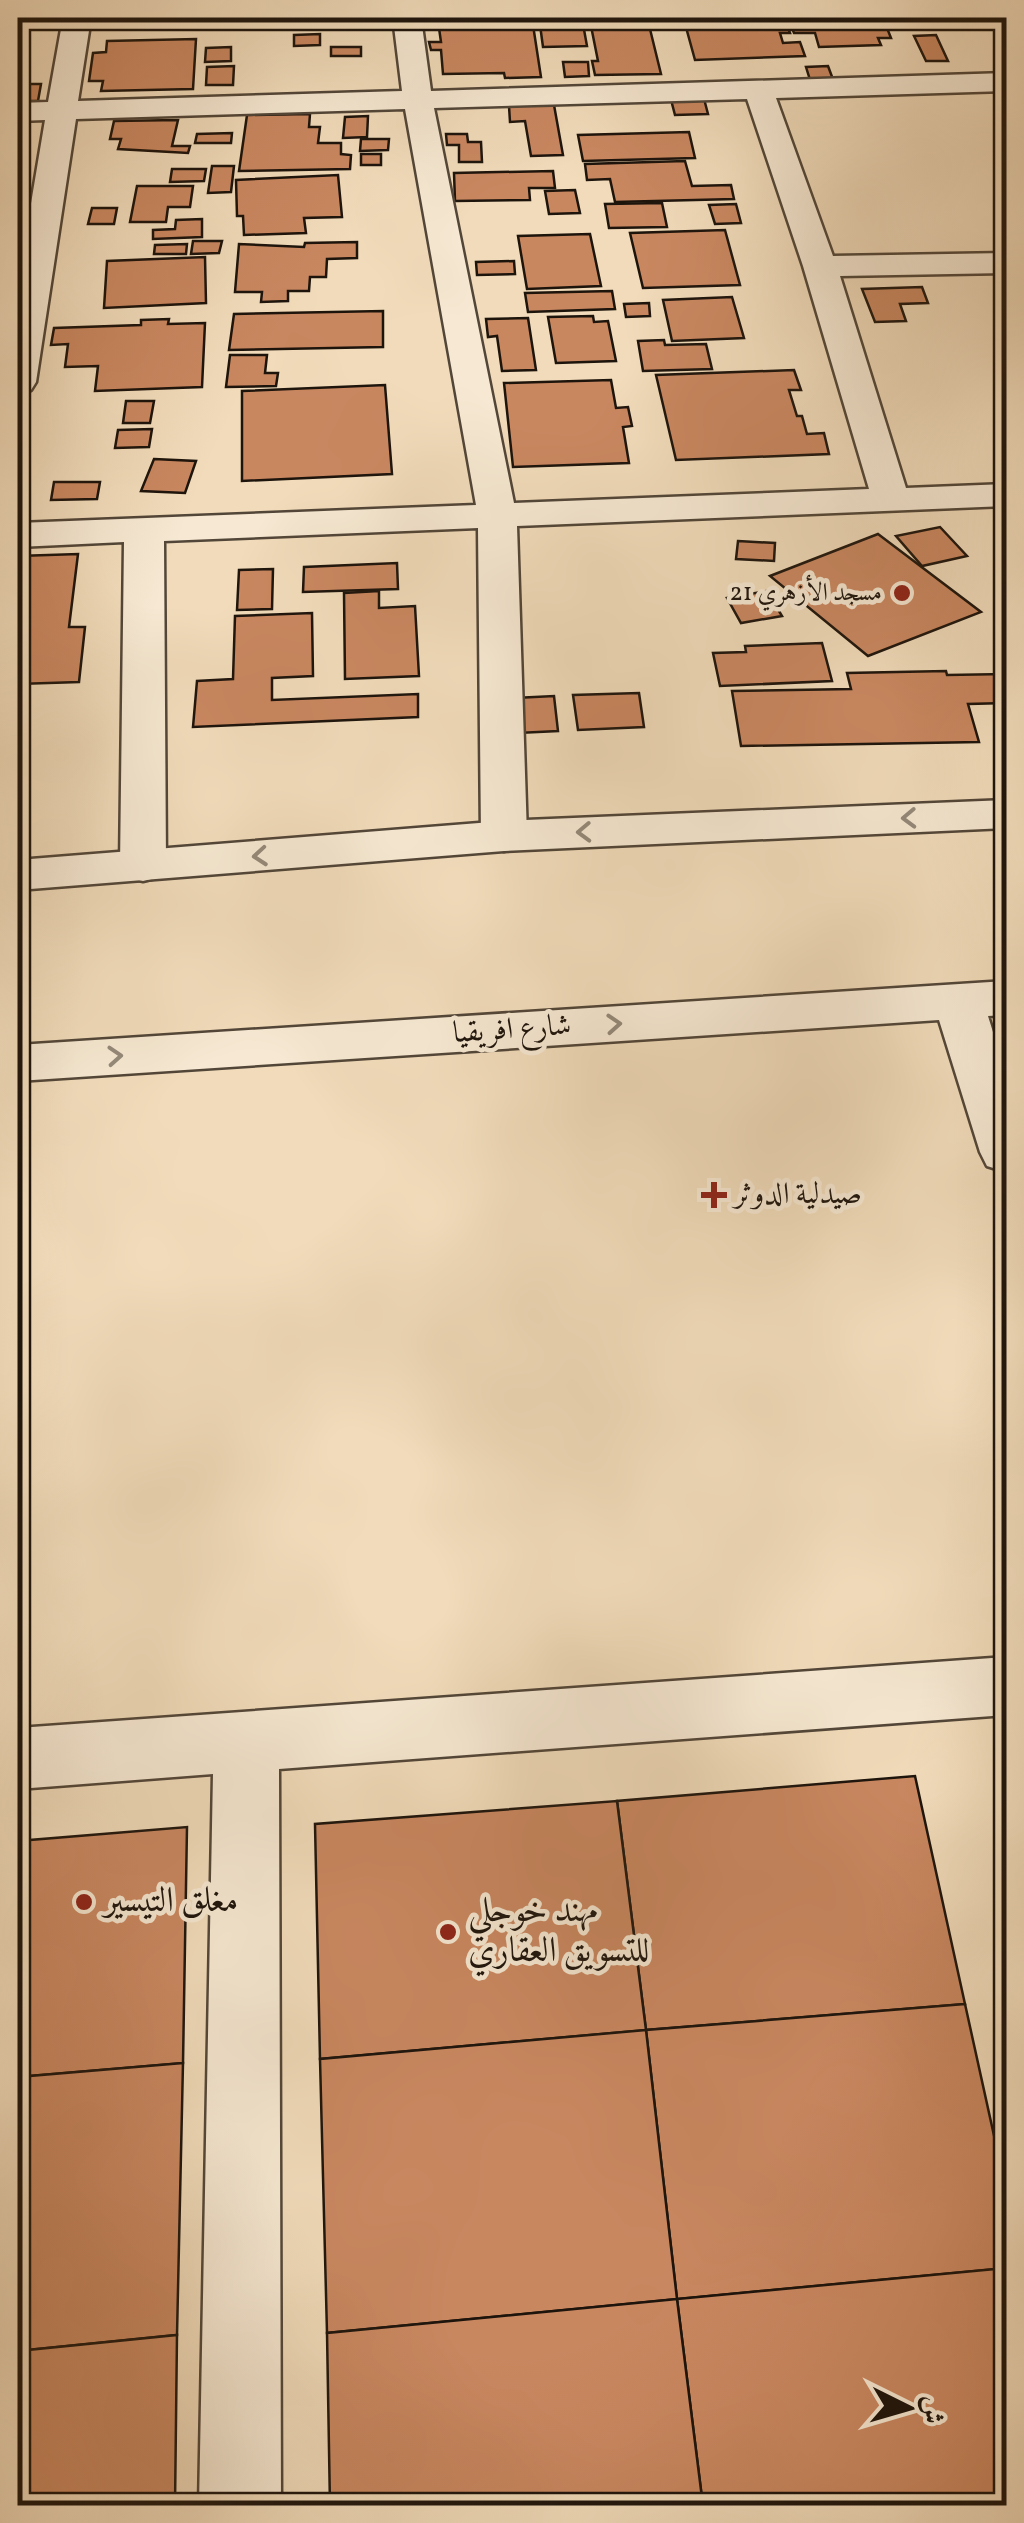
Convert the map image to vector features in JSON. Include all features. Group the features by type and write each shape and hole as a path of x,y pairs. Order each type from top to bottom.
{"street":[{"path":"18,382 77,18"},
{"path":"407,18 418,101 496,513 504,836"},
{"path":"18,112 1006,82"},
{"path":"758,89 820,266 891,500"},
{"path":"820,266 1006,262"},
{"path":"18,534 1006,495"},
{"path":"143,866 144,530"},
{"path":"18,875 504,836 1006,814"},
{"path":"982,1000 1006,1152"},
{"name":"شارع افريقيا","path":"18,1063 982,1000"},
{"path":"18,1758 1006,1686"},
{"path":"240,2506 246,1740"}],"building":[{"path":"135,18 163,18 162,27 134,28"},
{"path":"774,18 776,22 786,22 790,33 780,33 783,43 800,42 805,56 695,60 684,20"},
{"path":"788,18 883,18 891,38 878,38 881,45 819,47 815,33 794,33"},
{"path":"583,24 587,46 543,47 540,25"},
{"path":"533,25 541,77 443,74 441,50 431,50 429,42 441,42 439,28"},
{"path":"649,25 661,74 595,75 592,61 598,61 591,26"},
{"path":"320,34 320,45 294,46 294,35"},
{"path":"936,35 948,61 926,61 914,36"},
{"path":"196,39 193,89 101,91 103,81 89,81 93,53 106,52 107,41"},
{"path":"231,47 231,61 205,62 206,48"},
{"path":"331,47 361,47 361,56 331,56"},
{"path":"563,62 588,62 589,76 565,77"},
{"path":"234,66 233,85 206,85 207,67"},
{"path":"828,66 834,82 811,83 806,67"},
{"path":"26,84 41,84 38,101 22,101"},
{"path":"703,95 708,114 675,115 670,96"},
{"path":"554,105 563,155 531,156 525,121 510,122 509,106"},
{"path":"310,114 309,127 320,127 318,143 341,143 341,154 351,155 350,169 239,171 247,115"},
{"path":"368,116 367,137 343,138 345,117"},
{"path":"178,120 172,146 190,146 188,153 118,149 121,139 110,139 114,121"},
{"path":"689,132 695,158 583,161 578,135"},
{"path":"232,133 231,143 195,143 197,134"},
{"path":"446,134 467,134 468,142 481,142 482,162 459,162 459,145 447,145"},
{"path":"361,139 389,139 388,150 360,151"},
{"path":"361,154 381,154 381,165 361,165"},
{"path":"685,161 692,186 731,185 734,199 615,202 610,179 587,180 585,164"},
{"path":"212,166 234,166 231,192 208,193"},
{"path":"172,169 206,169 204,181 170,182"},
{"path":"553,171 555,188 529,188 530,200 455,201 454,173"},
{"path":"338,175 342,217 304,218 306,233 244,235 243,216 237,216 236,180"},
{"path":"137,186 193,186 190,207 168,207 166,222 130,222"},
{"path":"575,190 580,213 549,214 545,191"},
{"path":"662,203 667,227 609,228 605,204"},
{"path":"736,204 741,223 715,224 709,205"},
{"path":"92,208 117,208 114,224 88,224"},
{"path":"202,219 202,237 153,239 153,230 175,229 176,220"},
{"path":"725,230 740,285 643,288 630,233"},
{"path":"590,234 601,286 527,289 518,236"},
{"path":"193,241 222,241 219,253 191,254"},
{"path":"357,242 357,258 327,259 326,277 310,277 309,291 288,291 288,301 261,302 262,292 235,292 239,244 304,247 305,243"},
{"path":"187,244 186,254 154,254 155,245"},
{"path":"205,257 206,303 104,308 107,261"},
{"path":"514,261 515,274 477,275 476,262"},
{"path":"922,287 928,303 900,304 906,321 875,322 862,289"},
{"path":"612,291 615,309 528,312 525,293"},
{"path":"732,297 744,338 672,341 663,300"},
{"path":"649,303 650,316 626,317 624,304"},
{"path":"383,311 383,347 229,350 234,314"},
{"path":"593,316 594,322 608,321 616,361 556,363 548,317"},
{"path":"528,318 536,370 502,371 497,336 488,337 486,319"},
{"path":"169,319 168,324 205,323 202,387 95,391 98,366 65,367 68,344 51,345 54,328 141,325 141,320"},
{"path":"664,340 665,345 706,344 712,369 643,371 638,341"},
{"path":"230,355 267,355 265,373 278,373 276,386 226,387"},
{"path":"794,370 801,390 789,390 797,416 802,416 807,434 824,433 829,454 676,460 656,375"},
{"path":"611,380 616,408 628,407 632,426 623,427 629,463 513,467 504,383"},
{"path":"385,385 392,474 242,481 242,391"},
{"path":"126,401 154,401 150,423 123,423"},
{"path":"152,429 149,447 115,448 118,430"},
{"path":"154,459 196,461 185,493 141,491"},
{"path":"54,482 100,482 97,499 51,500"},
{"path":"940,527 967,556 922,566 896,536"},
{"path":"878,534 981,612 868,656 770,576"},
{"path":"738,541 775,543 774,561 736,559"},
{"path":"78,554 69,627 85,627 79,682 18,684 18,556"},
{"path":"397,563 398,589 303,592 304,567"},
{"path":"273,569 272,609 237,610 239,570"},
{"path":"379,591 379,608 415,606 419,676 345,679 344,593"},
{"path":"767,591 782,616 741,623 727,598"},
{"path":"312,613 313,676 272,678 272,700 418,694 418,717 193,727 197,681 233,679 235,616"},
{"path":"822,643 832,681 720,686 713,653 746,652 745,646"},
{"path":"946,671 947,675 1006,674 1006,703 968,704 979,742 741,746 732,691 851,689 847,673"},
{"path":"639,693 644,727 578,730 573,695"},
{"path":"554,696 558,731 518,733 515,698"},
{"path":"915,1776 965,2004 646,2030 617,1801"},
{"path":"617,1801 646,2030 320,2059 315,1824"},
{"path":"187,1827 183,2063 18,2077 18,1841"},
{"path":"965,2004 1006,2190 1006,2268 677,2299 646,2030"},
{"path":"646,2030 677,2299 327,2333 320,2059"},
{"path":"183,2063 177,2335 18,2351 18,2077"},
{"path":"1006,2268 1006,2506 703,2506 677,2299"},
{"path":"677,2299 703,2506 330,2506 327,2333"},
{"path":"177,2335 175,2506 18,2506 18,2351"}],"place":[{"name":"مسجد الأزهري 21","path":"902,593"},
{"name":"صيدلية الدوثر","path":"714,1195"},
{"name":"مغلق التيسير","path":"84,1902"},
{"name":"مهند خوجلي للتسويق العقاري","path":"448,1932"}]}
